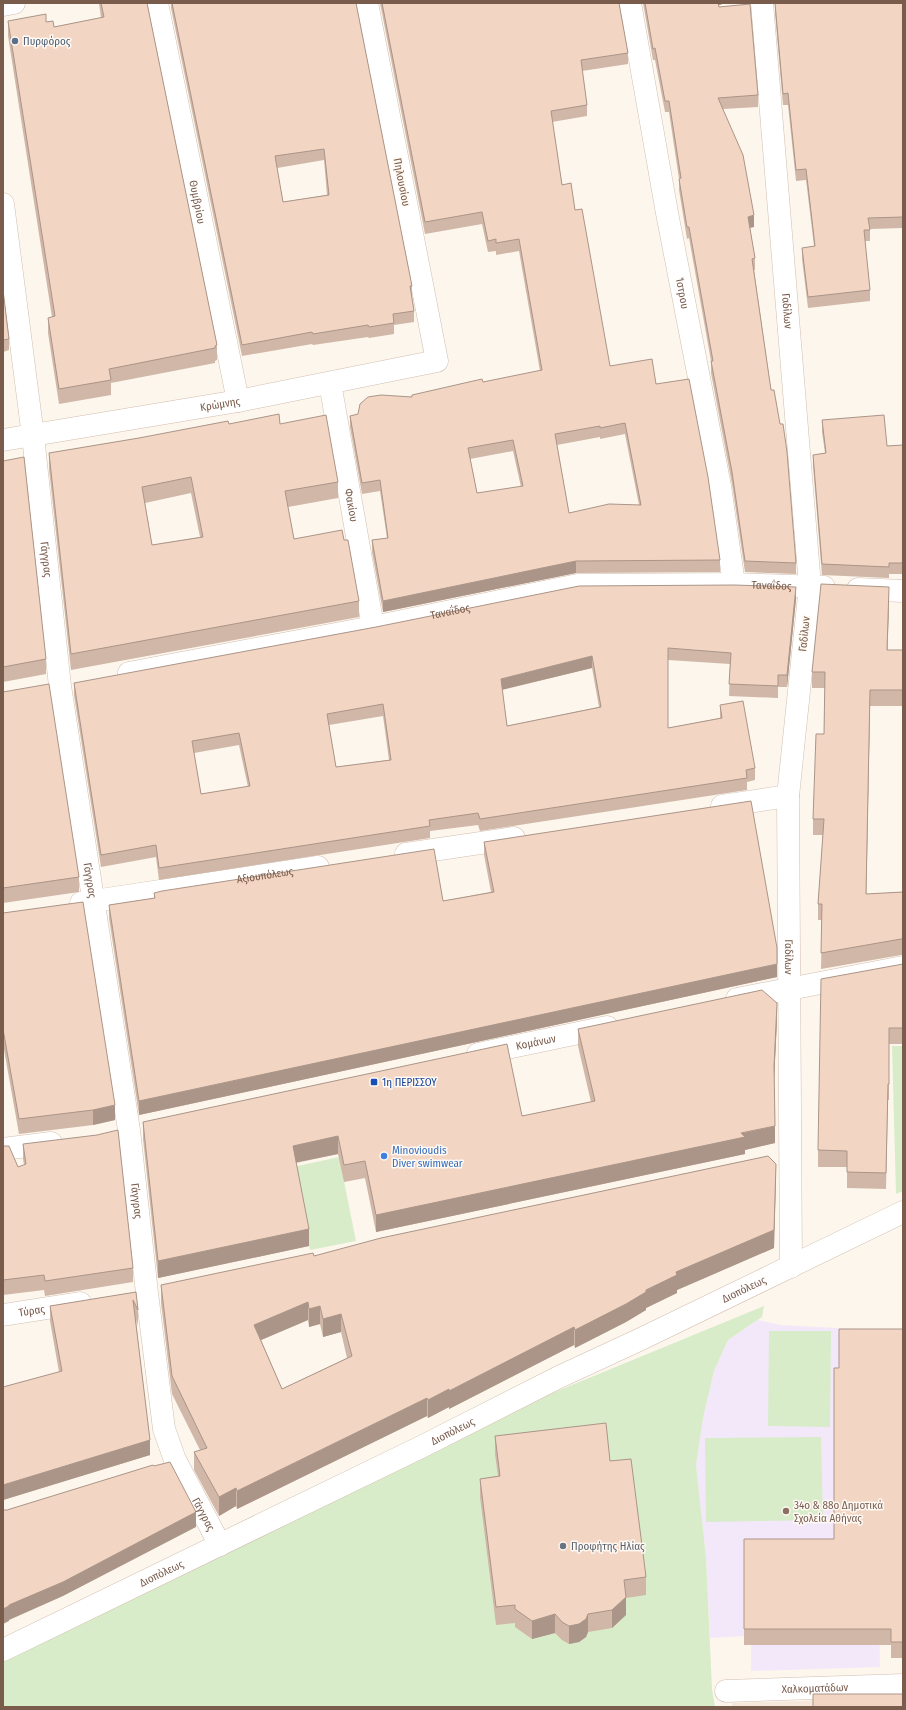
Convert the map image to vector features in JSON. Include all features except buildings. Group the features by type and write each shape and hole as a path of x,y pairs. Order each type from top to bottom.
{"street":[{"path":"3,5 14,3"},
{"name":"Θυμβρίου","path":"157,3 238,401"},
{"name":"Πηλουσίου","path":"367,3 437,361"},
{"name":"Ίστρου","path":"630,3 667,213 720,486 734,584"},
{"name":"Γαδίλων","path":"762,3 810,586 788,796 791,1266"},
{"name":"Γάγγρας","path":"4,215 68,684 95,901 137,1294 164,1429 175,1460 220,1545"},
{"name":"Κρώμνης","path":"3,440 238,401 437,361"},
{"name":"Φακίου","path":"330,383 373,627"},
{"name":"Ταναΐδος","path":"107,677 373,627 578,585 734,584 903,591"},
{"path":"39,689 68,684"},
{"path":"701,809 788,796"},
{"path":"386,857 536,834"},
{"name":"Αξιουπόλεως","path":"64,906 339,864"},
{"path":"720,1003 790,988 903,967"},
{"name":"Κομάνων","path":"458,1058 628,1022"},
{"path":"119,1132 152,1125"},
{"path":"3,1149 72,1140"},
{"path":"767,1162 790,1157"},
{"name":"Διοπόλεως","path":"3,1650 421,1447 559,1377 648,1336 903,1212"},
{"path":"137,1294 168,1288"},
{"name":"Τύρας","path":"3,1315 97,1300"},
{"path":"153,1467 175,1460"},
{"name":"Χαλκοματάδων","path":"726,1691 903,1685"}],"shaded area":[{"name":"34ο & 88ο Δημοτικά Σχολεία Αθήνας","path":"758,1320 780,1325 875,1330 880,1667 751,1671 751,1645 744,1645 744,1636 710,1638 706,1557 696,1465 703,1418 714,1371 728,1340"},
{"path":"903,1698 903,1707 732,1707 732,1703"}],"green space":[{"path":"892,1046 903,1046 903,1191 896,1194"},
{"path":"339,1157 356,1241 310,1250 293,1167"},
{"path":"764,1306 762,1317 728,1340 714,1371 703,1418 696,1465 706,1557 712,1689 715,1707 3,1707 3,1656 421,1447"},
{"path":"769,1331 831,1331 830,1427 768,1426"},
{"path":"821,1437 823,1520 706,1522 705,1438"}],"place":[{"name":"Πυρφόρος","path":"15,41"},
{"name":"1η ΠΕΡΙΣΣΟΥ","path":"374,1082"},
{"name":"Minovioudis Diver swimwear","path":"384,1156"},
{"name":"34ο & 88ο Δημοτικά Σχολεία Αθήνας","path":"786,1511"},
{"name":"Προφήτης Ηλίας","path":"563,1546"}]}
